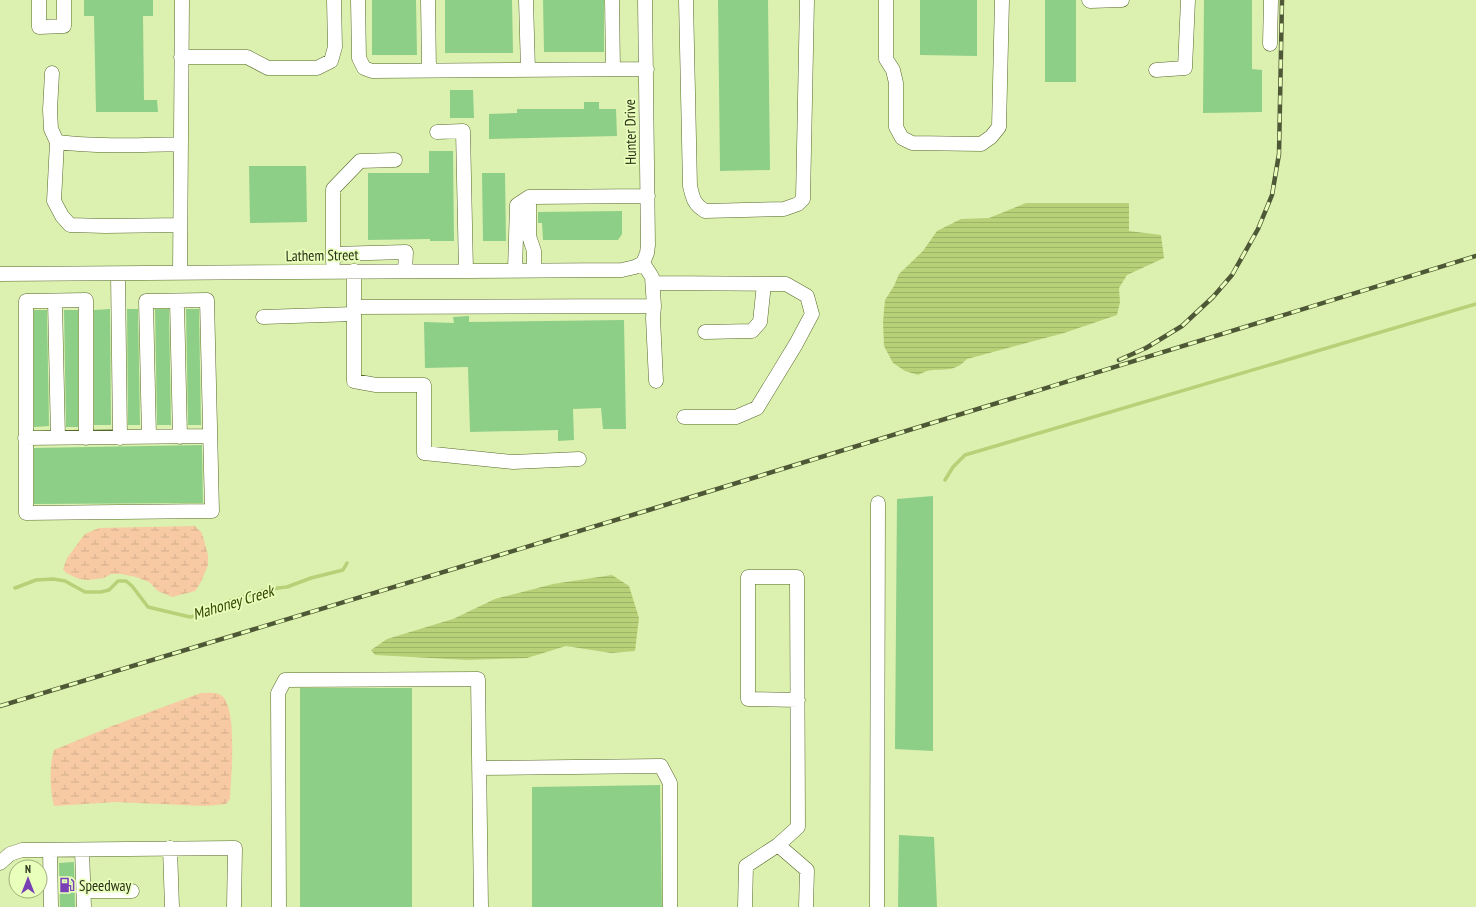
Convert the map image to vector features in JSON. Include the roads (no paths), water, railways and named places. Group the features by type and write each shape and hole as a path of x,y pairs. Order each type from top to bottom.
{"street":[{"path":"39,0 39,27 64,26 64,0"},
{"path":"180,273 182,0"},
{"path":"181,57 247,57 268,68 317,68 331,61 335,47 334,0"},
{"path":"358,0 359,58 364,68 372,71 647,69"},
{"path":"428,0 429,70"},
{"path":"526,0 528,70"},
{"path":"612,0 613,69"},
{"name":"Hunter Drive","path":"643,263 648,245 645,0"},
{"path":"686,0 690,186 692,199 697,206 705,211 784,209 798,204 802,199 806,112 807,0"},
{"path":"886,0 886,59 893,70 896,83 896,127 902,138 912,143 982,144 999,128 1002,0"},
{"path":"1089,0 1122,0"},
{"path":"1156,70 1185,68 1188,0"},
{"path":"1270,44 1271,0"},
{"path":"52,73 50,110 51,129 57,142 54,201 62,216 70,225 180,225"},
{"path":"437,132 463,131 466,271"},
{"path":"57,142 104,145 181,144"},
{"path":"333,272 333,189 360,161 395,160"},
{"path":"516,270 517,204 529,197 648,196"},
{"path":"529,197 529,236 534,251 534,270"},
{"path":"333,254 406,252 405,271"},
{"path":"643,263 652,276 654,306 652,318 656,381"},
{"name":"Lathem Street","path":"0,274 622,270 635,267 643,263"},
{"path":"354,271 354,381 376,385 424,385 424,453 514,462 579,459"},
{"path":"118,274 120,438"},
{"path":"652,283 786,284 807,296 812,314 796,344 757,408 736,417 684,418"},
{"path":"705,332 752,331 760,322 764,284"},
{"path":"86,438 86,300 26,301 26,513 212,511 207,300 146,301 149,437"},
{"path":"176,300 180,437"},
{"path":"55,301 58,438"},
{"path":"263,317 354,311 654,306"},
{"path":"25,438 210,436"},
{"path":"877,907 878,503"},
{"path":"745,907 746,866 778,845 798,827 798,700 797,577 748,577 748,699 798,700"},
{"path":"279,907 278,693 285,680 478,679 481,907"},
{"path":"479,768 661,766 670,783 670,907"},
{"path":"778,845 807,870 806,907"},
{"path":"170,848 172,907"},
{"path":"0,862 10,854 22,850 235,848 234,907"},
{"path":"50,850 51,907"},
{"path":"82,850 84,907"},
{"path":"83,891 132,891"}],"waterway":[{"path":"945,480 953,467 965,455 1476,304"},
{"name":"Mahoney Creek","path":"15,588 36,580 53,579 65,581 85,592 101,592 109,590 118,581 126,581 132,586 148,607 190,617 214,611 227,602 269,589 287,587 311,578 343,570 347,563"}],"railway":[{"path":"1119,360 1146,348 1182,326 1213,297 1232,275 1258,229 1272,195 1279,154 1282,0"},
{"path":"0,706 652,509 1476,256"}],"place":[{"name":"Speedway","path":"67,885"}]}
